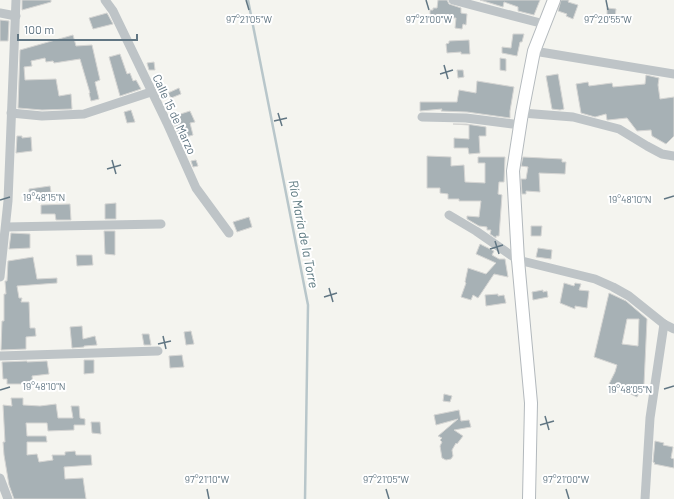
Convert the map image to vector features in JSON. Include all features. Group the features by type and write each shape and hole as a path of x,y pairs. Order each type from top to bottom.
{"main road":[{"path":"529,499 531,403 518,260 513,171 534,51 554,0"}],"street":[{"path":"0,277 6,227 4,201 11,113 16,0"},
{"name":"Calle 15 de Marzo","path":"105,0 113,11 167,123 196,188 230,233"},
{"path":"452,0 544,24"},
{"path":"0,13 16,16"},
{"path":"534,51 674,74"},
{"path":"11,113 42,116 84,114 151,92"},
{"path":"422,117 521,119 573,117 619,129 662,154 674,156"},
{"path":"449,215 476,231 518,260 595,279 629,296 664,324 674,329"},
{"path":"6,227 161,224"},
{"path":"645,499 650,418 664,324"},
{"path":"0,356 158,351"},
{"path":"0,478 8,499"}],"building":[{"path":"22,0 51,0 51,2 22,10"},
{"path":"438,0 447,0 449,4 461,8 461,13 467,14 466,25 463,24 462,29 455,28 456,18 437,18 437,22 430,21 430,10 437,8"},
{"path":"480,0 540,0 534,15 518,11 518,7 504,2 503,7"},
{"path":"561,0 569,0 568,2 578,5 573,19 566,16 567,14 558,11"},
{"path":"607,8 616,9 615,20 607,19"},
{"path":"107,13 113,24 93,29 89,18"},
{"path":"0,20 9,21 8,41 0,41"},
{"path":"513,34 524,34 522,42 520,42 517,56 502,53 502,47 511,48"},
{"path":"73,35 76,46 92,45 100,80 95,82 99,99 91,101 80,59 54,63 53,61 46,62 45,58 31,61 32,66 24,67 25,80 56,79 59,96 71,94 72,109 42,110 18,108 20,50"},
{"path":"469,40 470,54 461,54 461,52 447,53 446,44 449,43 449,41"},
{"path":"120,54 127,74 130,73 133,81 136,80 141,89 120,96 109,57"},
{"path":"500,58 506,59 506,71 500,70"},
{"path":"154,62 155,70 149,70 147,63"},
{"path":"457,70 463,70 464,77 458,78"},
{"path":"558,74 564,109 560,110 552,109 546,76"},
{"path":"646,75 659,78 658,85 660,99 674,97 674,136 666,144 652,136 651,130 637,131 627,118 607,120 606,114 595,117 581,113 576,84 588,82 589,86 612,83 613,87 645,84"},
{"path":"477,81 514,87 510,118 467,112 441,111 442,109 420,111 420,102 457,102 459,90 476,93"},
{"path":"179,88 181,94 171,98 168,93"},
{"path":"131,110 135,122 127,123 124,112"},
{"path":"190,111 195,122 190,123 193,135 186,137 190,149 185,150 171,117"},
{"path":"453,124 466,124 486,127 486,136 479,136 480,153 469,154 468,148 454,148 454,138 469,139 469,125"},
{"path":"17,136 22,136 22,138 31,137 32,151 16,153"},
{"path":"427,156 451,157 451,166 464,165 465,182 485,183 485,163 478,163 478,157 505,157 504,182 499,182 498,194 502,195 499,236 496,236 496,238 490,234 491,230 487,230 487,227 479,226 467,219 467,216 479,217 481,201 459,201 459,199 448,199 448,194 440,193 440,188 427,188"},
{"path":"523,157 562,159 562,162 566,162 565,174 539,173 540,192 526,191 526,194 522,194 521,179 526,179 528,167 521,166"},
{"path":"196,160 198,166 193,167 191,161"},
{"path":"50,186 51,192 29,194 29,189"},
{"path":"116,203 116,219 105,219 105,204"},
{"path":"70,204 71,220 56,220 55,214 41,214 41,205"},
{"path":"249,217 252,227 237,232 233,222"},
{"path":"531,226 542,226 541,236 531,236"},
{"path":"104,231 115,231 115,255 105,254"},
{"path":"11,233 30,234 30,248 9,249"},
{"path":"480,244 494,251 492,255 499,259 505,259 508,277 494,274 478,298 473,295 471,300 461,297 466,283 468,268 486,274 496,263 476,254"},
{"path":"538,248 552,250 551,259 536,257"},
{"path":"76,255 92,255 93,265 77,266"},
{"path":"33,257 37,279 57,278 57,283 17,286 19,298 22,298 21,302 29,302 30,328 35,328 36,336 26,337 26,349 1,350 2,321 4,321 4,294 6,294 5,281 7,281 8,261"},
{"path":"564,283 574,286 575,283 581,284 579,290 589,291 587,308 575,306 575,309 560,303"},
{"path":"543,290 543,292 547,291 548,297 533,300 532,292"},
{"path":"609,293 626,301 647,319 644,384 637,397 609,384 617,365 594,357","holes":["627,319 639,319 638,346 622,344"]},
{"path":"498,294 498,296 504,295 506,303 486,306 485,295"},
{"path":"82,326 83,339 95,336 97,345 72,348 70,327"},
{"path":"191,331 194,344 186,345 184,332"},
{"path":"142,334 149,334 151,345 144,345"},
{"path":"182,355 184,367 170,368 169,356"},
{"path":"84,360 94,360 94,373 84,374"},
{"path":"47,361 49,374 32,376 33,384 7,384 7,379 3,379 2,362"},
{"path":"444,394 452,396 450,402 443,401"},
{"path":"11,398 23,398 23,405 40,406 56,404 58,418 73,418 71,406 79,406 80,418 85,419 85,425 74,425 74,430 48,431 47,423 26,423 27,436 46,436 47,442 27,442 27,455 37,454 39,462 53,460 52,455 65,455 65,452 75,451 76,455 91,455 92,465 64,467 65,479 83,478 86,499 14,499 9,485 3,442 5,442 3,405 12,406"},
{"path":"459,410 461,421 469,420 471,427 454,430 463,436 452,450 453,456 451,459 446,460 442,458 440,446 442,442 440,440 442,438 438,436 458,419 436,425 434,415"},
{"path":"91,422 100,422 101,434 92,433"},
{"path":"655,441 664,443 663,445 673,447 671,458 674,459 674,468 654,464"}],"waterway":[{"name":"Río María de la Torre","path":"248,0 308,305 305,499"}]}
